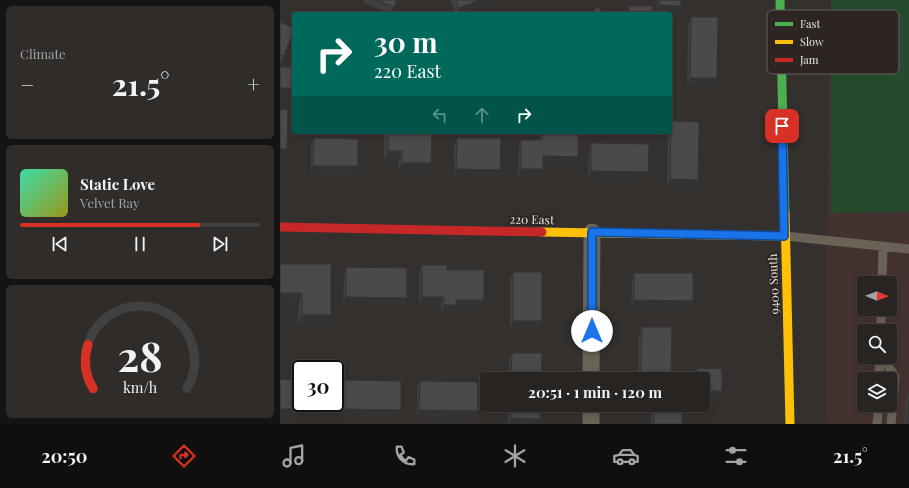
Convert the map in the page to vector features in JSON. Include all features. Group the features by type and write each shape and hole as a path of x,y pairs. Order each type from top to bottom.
{"street":[{"name":"9400 South","path":"780,0 780,10"},
{"name":"9400 South","path":"781,74 784,236 790,424"},
{"name":"220 East","path":"280,227 784,236"},
{"path":"591,372 592,232"},
{"path":"591,412 591,424"}],"lane":[{"path":"784,236 909,249"},
{"path":"882,276 883,246"},
{"path":"887,364 895,377 891,424"},
{"path":"877,424 878,412"}],"shaded area":[{"path":"830,0 909,0 909,424 827,424 826,304 829,74 899,74 899,10 830,10"}],"green space":[{"path":"832,0 909,0 909,212 831,213 832,74 899,74 899,10 832,10"}],"building":[{"path":"376,0 397,0 394,7"},
{"path":"456,0 480,0 459,8"},
{"path":"659,0 681,0 681,6 659,5"},
{"path":"629,6 652,6 652,12 629,12"},
{"path":"598,7 602,12 592,12"},
{"path":"691,17 718,17 717,78 690,78"},
{"path":"280,22 292,27 292,34 284,56 280,55"},
{"path":"280,67 292,67 292,88 280,88"},
{"path":"280,109 288,110 287,149 280,149"},
{"path":"672,121 699,122 698,180 670,179"},
{"path":"388,134 432,134 431,163 402,163 402,151 388,151"},
{"path":"542,134 578,134 578,157 543,156 543,169 521,169 521,140 542,140"},
{"path":"314,138 358,139 358,166 313,166"},
{"path":"457,138 501,138 500,170 456,169"},
{"path":"591,143 649,144 648,172 591,171"},
{"path":"280,264 331,264 331,315 302,315 302,293 280,293"},
{"path":"422,265 447,265 447,270 484,270 484,300 456,300 456,305 444,305 444,297 422,297"},
{"path":"346,267 407,268 407,298 346,297"},
{"path":"513,272 542,272 542,321 513,321"},
{"path":"634,273 693,273 693,301 634,300"},
{"path":"642,327 672,327 671,372 641,372"},
{"path":"512,353 542,353 541,372 511,372"},
{"path":"697,368 722,369 722,391 710,391 710,372 697,372"},
{"path":"280,379 292,380 292,409 280,409"},
{"path":"344,380 401,381 401,410 344,409"},
{"path":"420,381 478,382 478,411 419,410"},
{"path":"909,400 909,424 907,424"},
{"path":"511,412 540,412 540,419 511,418"},
{"path":"654,412 682,412 682,424 654,424"}],"traffic: fast":[{"path":"780,0 780,10"},
{"path":"782,74 785,213"}],"traffic: slow":[{"path":"785,213 790,424"},
{"path":"542,232 784,236"}],"traffic: jam":[{"path":"280,227 542,232"}],"route":[{"path":"592,331 592,232 784,236 782,126"}]}
